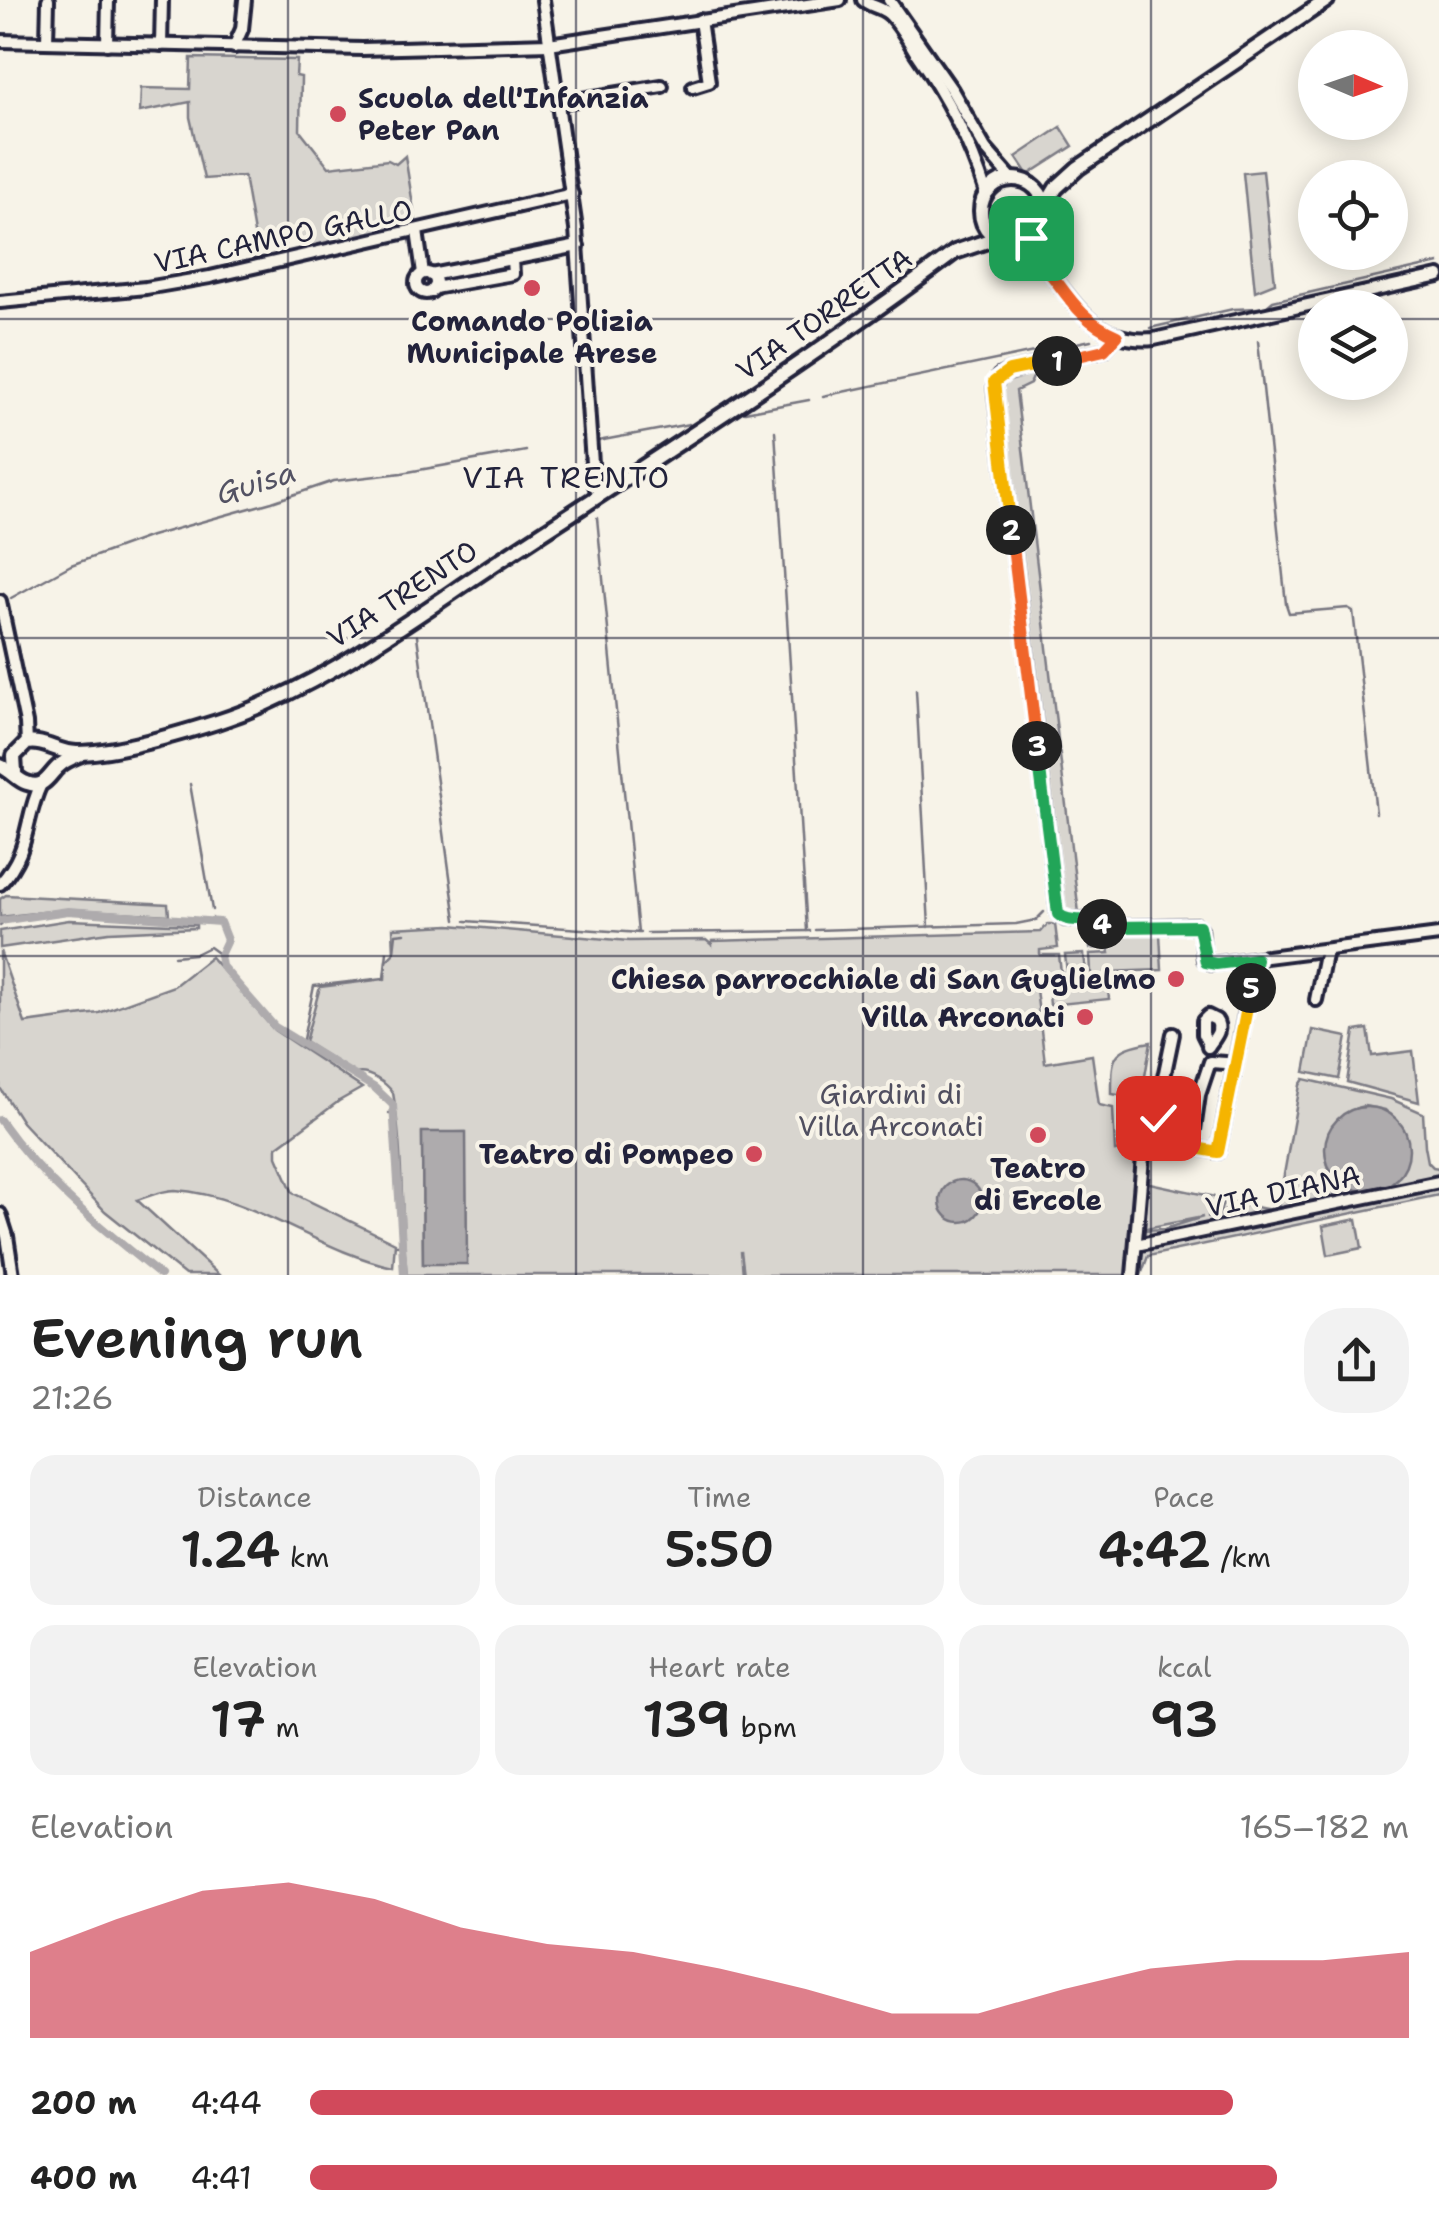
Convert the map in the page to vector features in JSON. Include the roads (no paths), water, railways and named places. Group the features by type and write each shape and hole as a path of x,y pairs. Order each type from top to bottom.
{"main road":[{"path":"1062,178 1046,206 1039,230 1020,242 996,238 986,229 982,216 986,194 997,183 1012,178 1029,182 1062,178 1327,0"},
{"path":"1029,182 1046,206"},
{"name":"VIA TORRETTA","path":"956,252 982,216"},
{"name":"VIA TORRETTA","path":"720,416 956,252 996,238"},
{"name":"VIA TRENTO","path":"34,784 49,780 56,768 83,753 218,722 307,684 720,416"},
{"path":"31,742 5,761 14,772 34,784"},
{"name":"VIA TRENTO","path":"31,742 52,750 83,753"},
{"path":"52,750 56,768"}],"street":[{"path":"47,42 48,0"},
{"path":"107,44 108,0"},
{"path":"161,45 162,0"},
{"path":"234,46 242,29 245,0"},
{"path":"543,0 572,194 594,468 602,494"},
{"path":"0,41 390,49 549,44 840,0"},
{"path":"862,0 869,6 885,2"},
{"path":"885,2 952,90 985,148 1012,178"},
{"path":"885,2 949,104 986,194"},
{"path":"694,87 709,82 700,20"},
{"path":"242,29 247,47"},
{"path":"558,103 662,86"},
{"name":"VIA CAMPO GALLO","path":"0,302 146,288 210,277 572,194"},
{"path":"1039,230 1046,264"},
{"path":"418,231 427,274 435,279 434,288"},
{"path":"1020,242 1046,264 1080,312 1117,336 1154,340 1439,276"},
{"path":"512,260 513,274 434,288 426,293 417,289 416,280 427,274 578,246"},
{"path":"1117,336 1104,350 1002,374 994,386 1058,914 1065,920 1092,920 1114,927 1197,926 1201,929 1206,962 1216,964 1439,935"},
{"path":"0,603 31,742"},
{"path":"0,884 20,856 30,829 34,784"},
{"path":"1316,1000 1326,950"},
{"path":"1151,1140 1192,1143 1218,1152 1232,1064 1256,959"},
{"path":"1132,1275 1144,1146 1151,1140 1173,1034"},
{"path":"1192,1143 1209,1053 1232,1064"},
{"name":"VIA DIANA","path":"1136,1245 1439,1182"},
{"path":"1,1225 13,1275"}],"waterway":[{"name":"Guisa","path":"1266,307 1273,301 1439,263"},
{"name":"Guisa","path":"1150,328 1233,309 1259,308"},
{"name":"Guisa","path":"823,396 1091,340"},
{"path":"1258,341 1286,604 1289,613 1348,608 1353,611 1376,813"},
{"name":"Guisa","path":"745,412 809,400"},
{"name":"Guisa","path":"598,441 689,424"},
{"path":"775,431 807,931"},
{"name":"Guisa","path":"11,598 71,565 151,536 334,481 526,451"},
{"path":"597,518 638,933"},
{"path":"417,636 456,920"},
{"path":"916,690 929,927"},
{"path":"190,784 212,910"},
{"path":"0,921 68,911 220,922 227,940 220,955 222,966 275,1027 375,1088 393,1105 404,1275"},
{"path":"815,930 1016,924 1036,920 1044,912"},
{"path":"0,926 7,920"},
{"path":"466,921 640,933"},
{"path":"647,933 810,931"},
{"path":"394,951 396,934 405,933"},
{"path":"1215,958 1337,942"},
{"path":"174,956 195,954 209,947 220,955"},
{"path":"302,1044 314,986 384,978 387,952"},
{"path":"389,1113 395,1113"},
{"path":"0,1120 55,1185 160,1275"},
{"path":"397,1245 402,1244"}],"place":[{"name":"Scuola dell'Infanzia Peter Pan","path":"338,114"},
{"name":"Comando Polizia Municipale Arese","path":"532,288"},
{"name":"Chiesa parrocchiale di San Guglielmo","path":"1176,979"},
{"name":"Villa Arconati","path":"1085,1017"},
{"name":"Teatro di Ercole","path":"1038,1135"},
{"name":"Teatro di Pompeo","path":"754,1154"}],"district":[{"name":"VIA TRENTO","path":"567,478"}],"park label":[{"name":"Giardini di Villa Arconati","path":"891,1110"}]}
